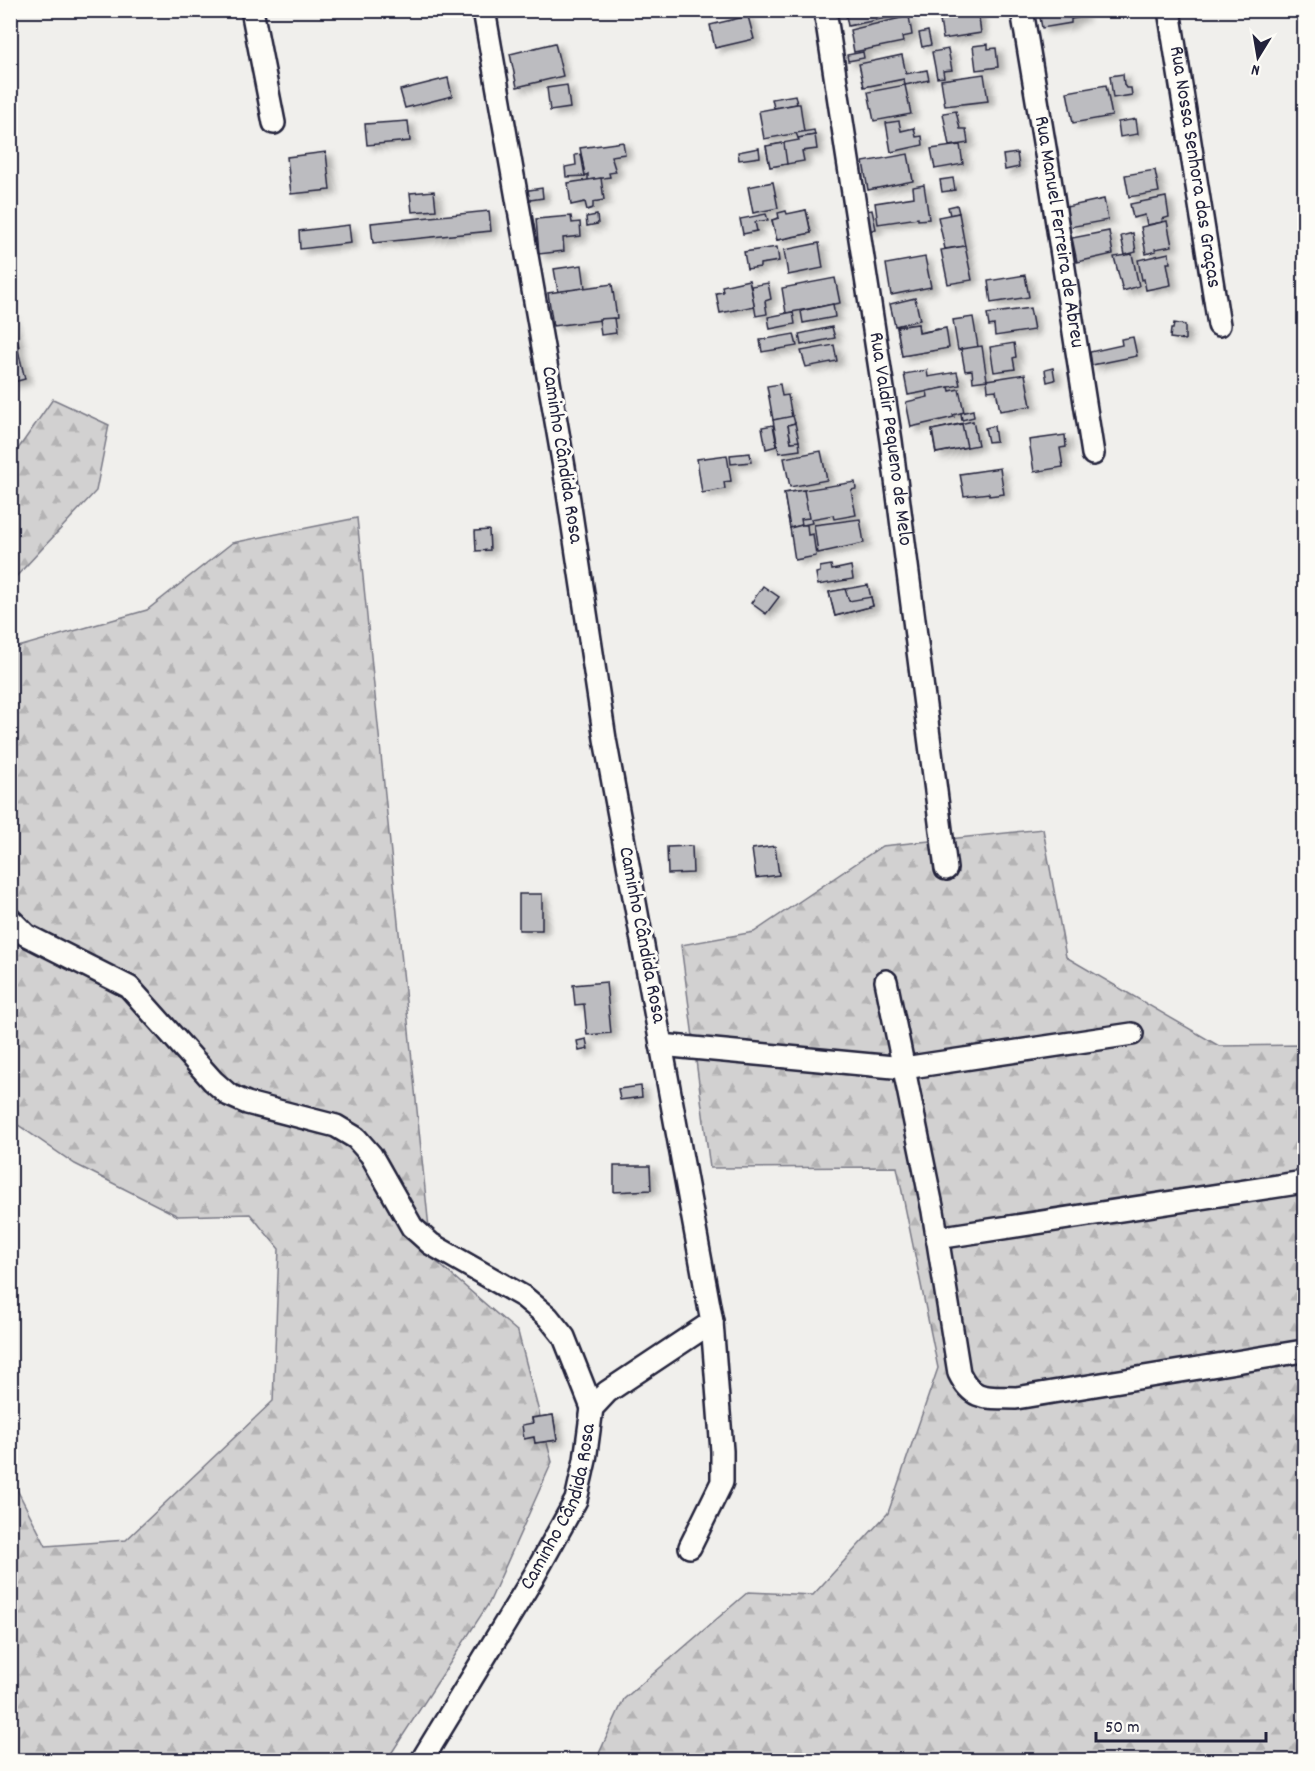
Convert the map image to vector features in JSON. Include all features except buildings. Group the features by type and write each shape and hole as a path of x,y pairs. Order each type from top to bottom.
{"street":[{"path":"252,10 274,123"},
{"name":"Caminho Cândida Rosa","path":"422,1761 534,1576 576,1500 585,1460 592,1408 607,1392 712,1322 604,739 564,467 484,10"},
{"name":"Rua Valdir Pequeno de Melo","path":"825,10 891,441 946,869"},
{"name":"Rua Manuel Ferreira de Abreu","path":"1022,10 1093,454"},
{"name":"Rua Nossa Senhora das Graças","path":"1168,10 1220,325"},
{"path":"10,919 26,935 129,987 213,1082 229,1095 247,1103 336,1126 356,1138 371,1155 412,1227 431,1244 525,1297 548,1317 564,1337 592,1408"},
{"path":"886,981 937,1238 959,1373 966,1388 983,1397 1016,1398 1297,1352"},
{"path":"662,1045 903,1068 1132,1034"},
{"path":"937,1238 1305,1182"},
{"path":"690,1547 722,1482 722,1451 712,1322"}],"green space":[{"path":"53,399 109,425 96,491 11,582 11,459"},
{"path":"357,518 432,1258 518,1332 552,1462 489,1603 387,1760 11,1760 10,1476 46,1546 126,1540 273,1401 279,1249 250,1214 178,1216 75,1164 11,1120 11,649 147,610 232,543"},
{"path":"1043,829 1066,957 1219,1046 1304,1045 1304,1760 596,1760 624,1699 748,1592 813,1595 888,1513 938,1368 897,1167 710,1168 681,945 754,932 882,846"}]}
